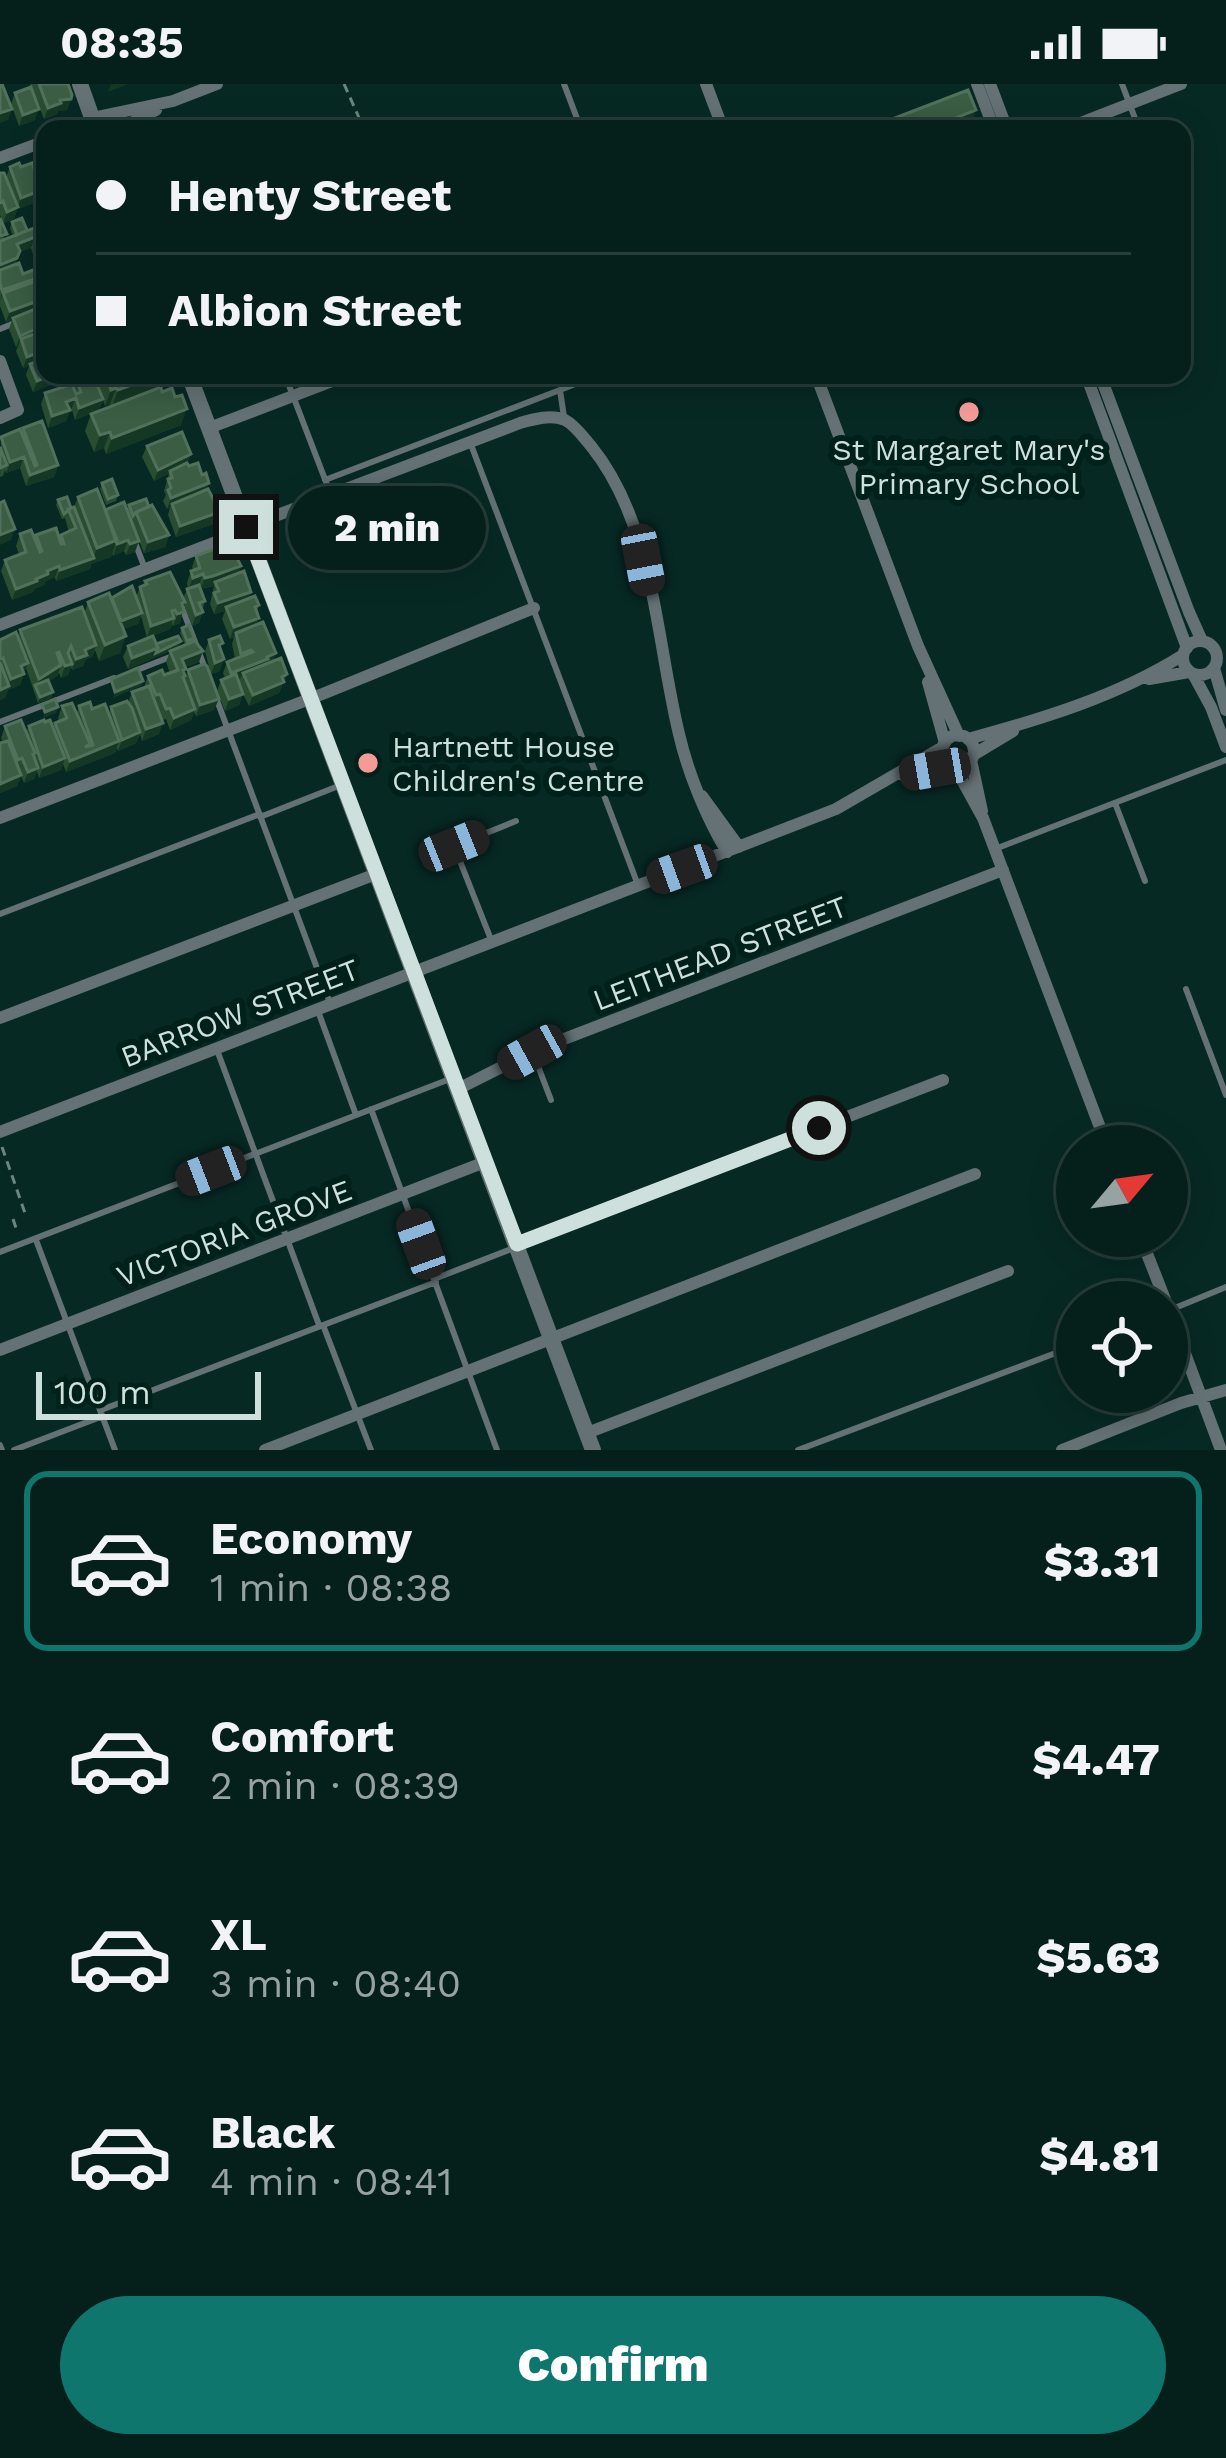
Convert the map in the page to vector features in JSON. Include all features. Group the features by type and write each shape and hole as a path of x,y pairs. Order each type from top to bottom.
{"street":[{"path":"80,84 92,120"},
{"path":"110,120 217,84"},
{"path":"706,84 720,120"},
{"path":"976,84 990,120"},
{"path":"990,84 1003,120"},
{"path":"1088,120 1181,84"},
{"path":"0,158 36,144"},
{"path":"0,361 18,410 0,418"},
{"path":"192,384 376,874 422,970 456,1083 590,1442 1008,1271"},
{"path":"209,428 324,384"},
{"path":"819,384 918,646 963,737 973,746 983,818"},
{"path":"1092,384 1189,613 1216,652 1226,710"},
{"path":"1100,384 1185,651 1184,664 1211,707 1226,747"},
{"path":"0,626 145,570 167,568 246,528 470,442 537,418 564,419 603,461 628,510 691,775 733,850"},
{"path":"0,818 534,608"},
{"path":"1142,680 1185,651 1226,640"},
{"path":"918,646 943,756 983,818 1099,1125"},
{"path":"944,745 1024,724 1142,680 1202,675 1219,662"},
{"path":"953,766 964,766 1024,724"},
{"name":"BARROW STREET","path":"896,776 944,745"},
{"name":"BARROW STREET","path":"0,1132 733,850 836,809 896,776 953,766"},
{"name":"LEITHEAD STREET","path":"456,1083 497,1071 532,1052 1003,870"},
{"path":"0,1018 376,874"},
{"path":"517,1245 943,1080"},
{"name":"VICTORIA GROVE","path":"0,1350 485,1162"},
{"path":"265,1450 975,1174"},
{"path":"1188,1360 1221,1450"},
{"path":"1062,1450 1105,1441 1202,1396 1226,1390"}],"lane":[{"path":"564,84 577,120"},
{"path":"1122,84 1136,120"},
{"path":"0,329 19,321"},
{"path":"288,384 331,495"},
{"path":"325,480 575,384"},
{"path":"560,390 564,419"},
{"path":"428,439 434,456"},
{"path":"470,442 638,885"},
{"path":"133,538 145,570"},
{"path":"176,592 293,905 356,1114"},
{"path":"0,722 196,647"},
{"path":"995,849 1226,760"},
{"path":"0,914 343,784"},
{"path":"1115,802 1145,881"},
{"path":"491,942 454,846 516,821"},
{"path":"1186,988 1226,1095"},
{"path":"216,1047 371,1450"},
{"path":"532,1052 550,1100"},
{"path":"0,1252 356,1114 456,1083"},
{"path":"371,1109 497,1450"},
{"path":"35,1239 115,1450"},
{"path":"14,1450 517,1245"},
{"path":"1188,1300 1226,1287"},
{"path":"798,1450 1056,1353"}],"path":[{"path":"344,84 360,120"},
{"path":"0,1142 25,1213"},
{"path":"13,1219 22,1244"}],"building":[{"path":"0,84 12,109 0,113"},
{"path":"39,84 68,84 71,99 48,108"},
{"path":"31,87 39,109 23,115 15,93"},
{"path":"968,90 976,110 951,120 890,120"},
{"path":"32,163 36,192 21,198 10,167"},
{"path":"0,173 18,207 7,212 0,203"},
{"path":"22,218 27,230 17,235 12,222"},
{"path":"36,227 36,240 17,244 17,258 0,265 0,241"},
{"path":"19,263 23,274 36,269 36,279 2,290 0,270"},
{"path":"36,281 36,302 10,311 3,293"},
{"path":"36,309 36,329 20,336 13,318"},
{"path":"36,333 36,354 27,357 21,339"},
{"path":"72,384 76,394 81,392 78,384 97,384 103,399 79,408 76,398 66,402 70,410 52,416 45,393"},
{"path":"161,387 162,392 172,388 175,397 182,395 187,409 112,438 110,432 100,435 91,414"},
{"path":"42,421 58,465 30,475 24,457 10,462 1,437 20,429 35,466 23,428"},
{"path":"182,432 191,454 158,470 147,446"},
{"path":"198,463 209,483 171,498 170,471"},
{"path":"112,479 118,495 108,499 102,483"},
{"path":"97,489 117,540 97,548 78,497"},
{"path":"208,489 220,512 180,526 172,504"},
{"path":"67,497 71,508 64,514 58,500"},
{"path":"146,499 149,507 133,516 129,505"},
{"path":"4,501 15,529 0,535 0,503"},
{"path":"124,502 139,541 117,544 105,510"},
{"path":"152,505 169,535 148,542 136,512"},
{"path":"74,507 94,558 60,570 59,566 16,589 5,560 26,552 20,534 31,530 40,552 36,535 56,528 64,544 61,535 76,528 68,509"},
{"path":"229,543 241,566 193,578 191,571 200,568 196,556"},
{"path":"244,571 251,592 218,603 215,582"},
{"path":"170,572 185,602 184,612 172,611 174,618 151,626 140,587"},
{"path":"199,585 205,601 199,603 203,612 196,615 187,589"},
{"path":"132,586 142,613 121,621 112,598"},
{"path":"109,593 126,636 105,645 88,602"},
{"path":"255,596 259,618 234,627 226,607"},
{"path":"82,607 96,645 76,659 71,646 72,664 65,666 57,653 61,665 39,679 20,630"},
{"path":"263,622 276,653 231,673 227,662 253,652 241,654 236,633"},
{"path":"189,625 194,638 187,641 182,628"},
{"path":"16,632 28,663 21,666 24,674 11,679 0,659 0,640"},
{"path":"153,636 158,648 132,658 128,646"},
{"path":"178,636 181,641 156,653 156,644"},
{"path":"220,636 224,659 215,663 209,640"},
{"path":"195,641 203,651 182,659 195,709 174,718 148,676 178,670 170,651"},
{"path":"281,658 287,674 282,677 284,682 253,695 243,673"},
{"path":"0,662 9,686 0,690"},
{"path":"204,664 219,699 200,705 188,670"},
{"path":"138,668 143,681 115,692 111,679"},
{"path":"236,674 243,694 229,699 221,680"},
{"path":"48,680 53,692 40,697 35,685"},
{"path":"149,686 163,723 146,729 132,692"},
{"path":"55,699 58,707 45,712 42,705"},
{"path":"127,701 140,732 122,740 111,707"},
{"path":"90,702 92,709 105,704 119,741 70,761 55,723 67,718 62,706 72,703 90,744 85,747 93,745 79,706"},
{"path":"21,720 38,768 28,772 5,726"},
{"path":"50,720 65,758 43,767 29,726"},
{"path":"8,741 21,775 0,784 0,743"}],"place":[{"name":"St Margaret Mary's Primary School","path":"969,412"},
{"name":"Hartnett House Children's Centre","path":"368,763"}],"route":[{"path":"246,527 517,1244 819,1128"}]}
